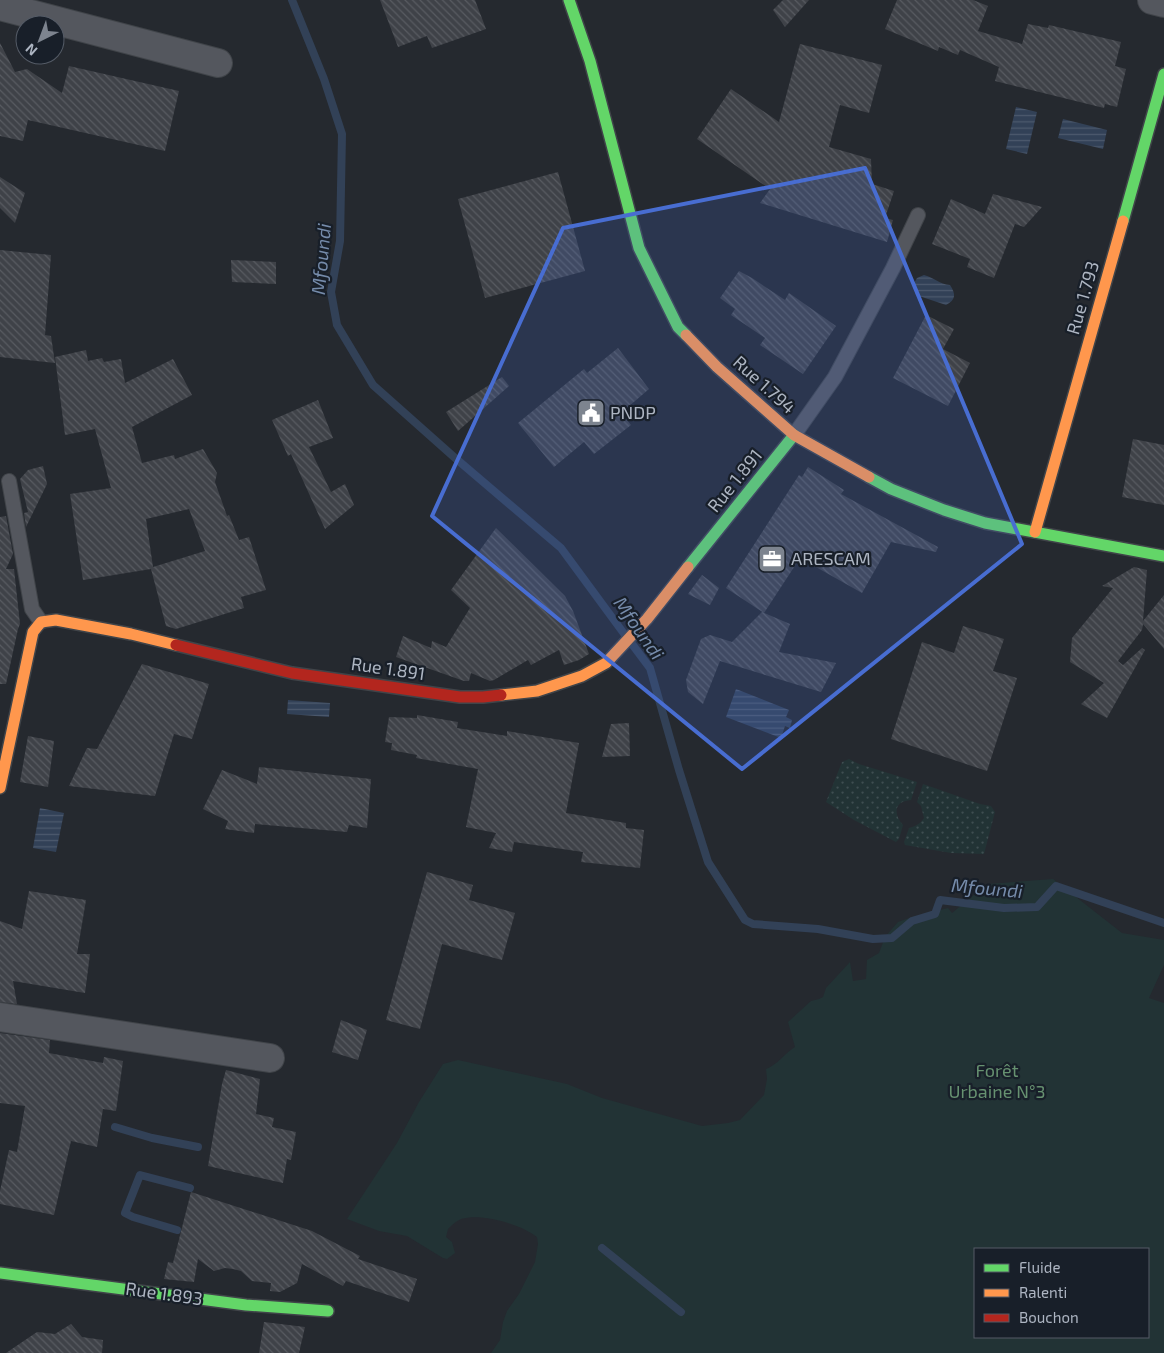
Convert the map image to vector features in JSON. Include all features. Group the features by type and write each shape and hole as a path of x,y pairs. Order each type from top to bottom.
{"street":[{"name":"Rue 1.794","path":"569,0 590,61 639,248 678,327 717,367 794,435 892,488 944,510 985,523 1164,556"},
{"path":"1152,0 1164,3"},
{"path":"0,6 218,63"},
{"name":"Rue 1.793","path":"1035,532 1164,74"},
{"name":"Rue 1.891","path":"41,622 56,620 131,634 292,673 460,697 483,697 537,691 582,676 606,663 647,619 794,435"},
{"path":"0,788 33,632 41,622"},
{"path":"0,1017 270,1058"},
{"name":"Rue 1.893","path":"0,1272 246,1305 328,1311"}],"lane":[{"path":"794,435 835,377 893,268 918,215"},
{"path":"9,481 32,609 41,622"}],"highlighted area":[{"path":"865,168 1022,544 742,769 432,516 563,228"}],"green space":[{"path":"849,759 859,764 917,782 911,800 898,805 898,817 903,825 899,839 896,842 854,820 826,802 842,762"},
{"path":"923,784 991,806 995,812 984,854 951,853 905,845 904,842 909,828 921,822 924,818 921,806 917,802"},
{"name":"Forêt Urbaine N°3","path":"1053,879 1122,933 1164,940 1164,965 1149,998 1164,1003 1164,1353 491,1353 500,1340 507,1311 519,1294 535,1262 538,1244 537,1237 521,1228 501,1221 479,1217 461,1219 448,1229 446,1237 452,1242 455,1253 447,1259 407,1236 379,1231 347,1219 397,1143 419,1102 443,1064 458,1060 567,1084 602,1098 702,1126 740,1120 764,1095 767,1079 766,1069 774,1065 795,1047 788,1022 811,1001 823,997 826,988 850,962 853,981 866,979 867,960 879,953 885,937 898,922 948,908 952,913 987,884"}],"water":[{"path":"1016,107 1037,112 1027,154 1006,149"},
{"path":"1063,119 1107,130 1103,149 1058,138"},
{"path":"924,275 950,285 954,294 952,301 946,305 916,295 913,285 917,278"},
{"path":"736,689 789,710 786,717 792,720 790,728 785,726 781,738 726,717"},
{"path":"288,700 330,703 329,717 287,714"},
{"path":"40,808 64,813 56,852 33,848"}],"building":[{"path":"380,0 475,0 486,29 432,48 427,36 398,47"},
{"path":"783,0 809,0 785,27 773,10"},
{"path":"897,0 973,0 988,6 978,31 1022,44 1028,24 1048,28 1049,25 1121,42 1115,66 1126,69 1117,107 1105,104 1104,108 995,81 999,67 960,50 958,55 939,47 938,51 885,29"},
{"path":"0,43 15,72 27,69 62,93 69,66 179,91 165,151 28,120 23,141 0,136"},
{"path":"800,44 882,65 869,113 840,105 829,147 871,159 872,184 894,191 885,218 893,220 887,242 760,203 770,189 697,139 731,89 779,122"},
{"path":"558,172 585,271 485,298 458,199"},
{"path":"0,177 25,193 15,223 0,208"},
{"path":"993,194 1042,207 1024,227 1015,224 994,278 967,267 970,259 932,244 951,199 985,214"},
{"path":"0,250 51,255 45,335 51,336 55,363 0,357"},
{"path":"231,260 276,262 276,284 232,282"},
{"path":"739,271 785,300 789,293 836,326 803,374 760,345 765,338 731,315 735,309 720,298"},
{"path":"926,315 954,329 943,349 970,363 948,406 893,378"},
{"path":"618,348 649,389 621,413 631,425 594,454 584,442 554,467 518,423 584,369 587,373"},
{"path":"86,350 88,361 102,358 104,362 121,359 125,383 173,359 192,395 132,427 142,463 174,455 175,459 203,449 217,473 215,482 227,516 229,515 239,540 249,537 266,590 241,597 244,608 176,629 166,626 151,569 83,580 70,494 111,488 95,429 65,435 55,357","holes":["189,509 205,551 153,567 146,519"]},
{"path":"502,377 509,386 458,431 446,412"},
{"path":"318,400 333,438 309,447 331,492 345,484 354,505 325,529 291,454 288,456 272,420"},
{"path":"1133,439 1164,445 1164,505 1122,497"},
{"path":"43,466 47,484 26,527 24,513 28,512 20,479 28,470"},
{"path":"808,467 844,490 841,494 938,547 936,552 891,542 862,593 800,558 764,613 726,588 799,475 802,477"},
{"path":"6,516 13,554 6,569 14,569 20,624 6,684 0,684 0,517"},
{"path":"496,528 565,596 573,611 589,654 564,665 559,650 531,665 528,660 490,681 471,673 469,681 464,681 396,657 403,636 431,648 432,641 446,647 470,608 451,590"},
{"path":"1134,567 1147,570 1143,621 1164,595 1164,649 1143,624 1142,630 1118,661 1123,665 1142,648 1145,650 1107,718 1081,704 1104,683 1070,662 1072,638 1113,588 1102,586"},
{"path":"702,575 719,588 710,605 688,594"},
{"path":"762,612 790,624 779,652 836,663 821,692 720,661 703,704 688,692 686,680 701,639 710,635 732,642"},
{"path":"963,626 1004,639 993,671 1017,678 987,771 891,739 922,642 954,653"},
{"path":"142,664 209,684 192,739 174,734 155,796 69,786 87,748 97,749"},
{"path":"417,715 458,722 457,728 507,736 507,731 579,743 566,813 626,823 626,828 644,830 640,868 581,862 583,852 514,842 512,852 489,848 496,833 466,827 478,769 416,758 417,755 391,750 392,743 385,742 389,717 417,718"},
{"path":"629,723 630,756 602,757 611,724"},
{"path":"28,736 54,741 48,787 20,782"},
{"path":"259,767 371,779 367,828 349,825 347,832 255,824 254,833 225,829 228,821 203,809 222,770 257,784"},
{"path":"427,872 473,885 469,900 515,913 502,960 442,944 420,1029 386,1020"},
{"path":"29,891 86,900 77,954 90,954 85,993 13,981 17,1004 0,1002 0,921 22,929"},
{"path":"341,1020 367,1030 358,1060 332,1052"},
{"path":"0,1033 50,1040 49,1053 103,1063 104,1057 123,1061 116,1111 103,1109 97,1147 71,1141 54,1215 0,1204 0,1191 9,1150 17,1152 25,1106 0,1103"},
{"path":"226,1070 260,1079 256,1114 274,1118 272,1127 296,1132 291,1160 287,1159 283,1183 208,1166"},
{"path":"191,1192 312,1231 360,1256 358,1259 417,1279 409,1302 346,1281 343,1286 302,1264 297,1283 280,1292 270,1291 271,1283 252,1281 241,1271 225,1268 214,1271 198,1259 194,1282 164,1279 168,1262 173,1263"},
{"path":"264,1322 305,1327 299,1353 259,1353"},
{"path":"71,1324 82,1337 103,1340 102,1353 6,1353 37,1332 55,1334"}],"waterway":[{"name":"Mfoundi","path":"292,0 324,79 342,134 340,241 331,292 337,325 373,385 561,548 625,635"},
{"name":"Mfoundi","path":"632,644 650,668 708,862 745,920 753,924 818,929 873,939 892,938 912,921 935,914 940,900 1004,908 1037,907 1056,886 1164,923"},
{"path":"115,1127 152,1138 198,1147"},
{"path":"177,1230 125,1213 140,1175 190,1188"},
{"path":"602,1248 681,1312"}],"traffic: fast":[{"path":"569,0 590,61 639,248 678,327 686,335"},
{"path":"1123,221 1164,74"},
{"path":"688,567 794,435"},
{"path":"869,477 891,489 944,510 985,523 1164,556"},
{"path":"0,1273 246,1305 328,1311"}],"traffic: slow":[{"path":"1035,532 1123,221"},
{"path":"686,335 717,367 794,435 869,477"},
{"path":"501,695 537,691 582,676 606,663 647,619 688,567"},
{"path":"0,788 33,632 41,622 56,620 131,634 176,645"}],"traffic: jam":[{"path":"176,645 292,673 460,697 501,695"}],"place":[{"name":"PNDP","path":"591,413"},
{"name":"ARESCAM","path":"772,559"}]}
